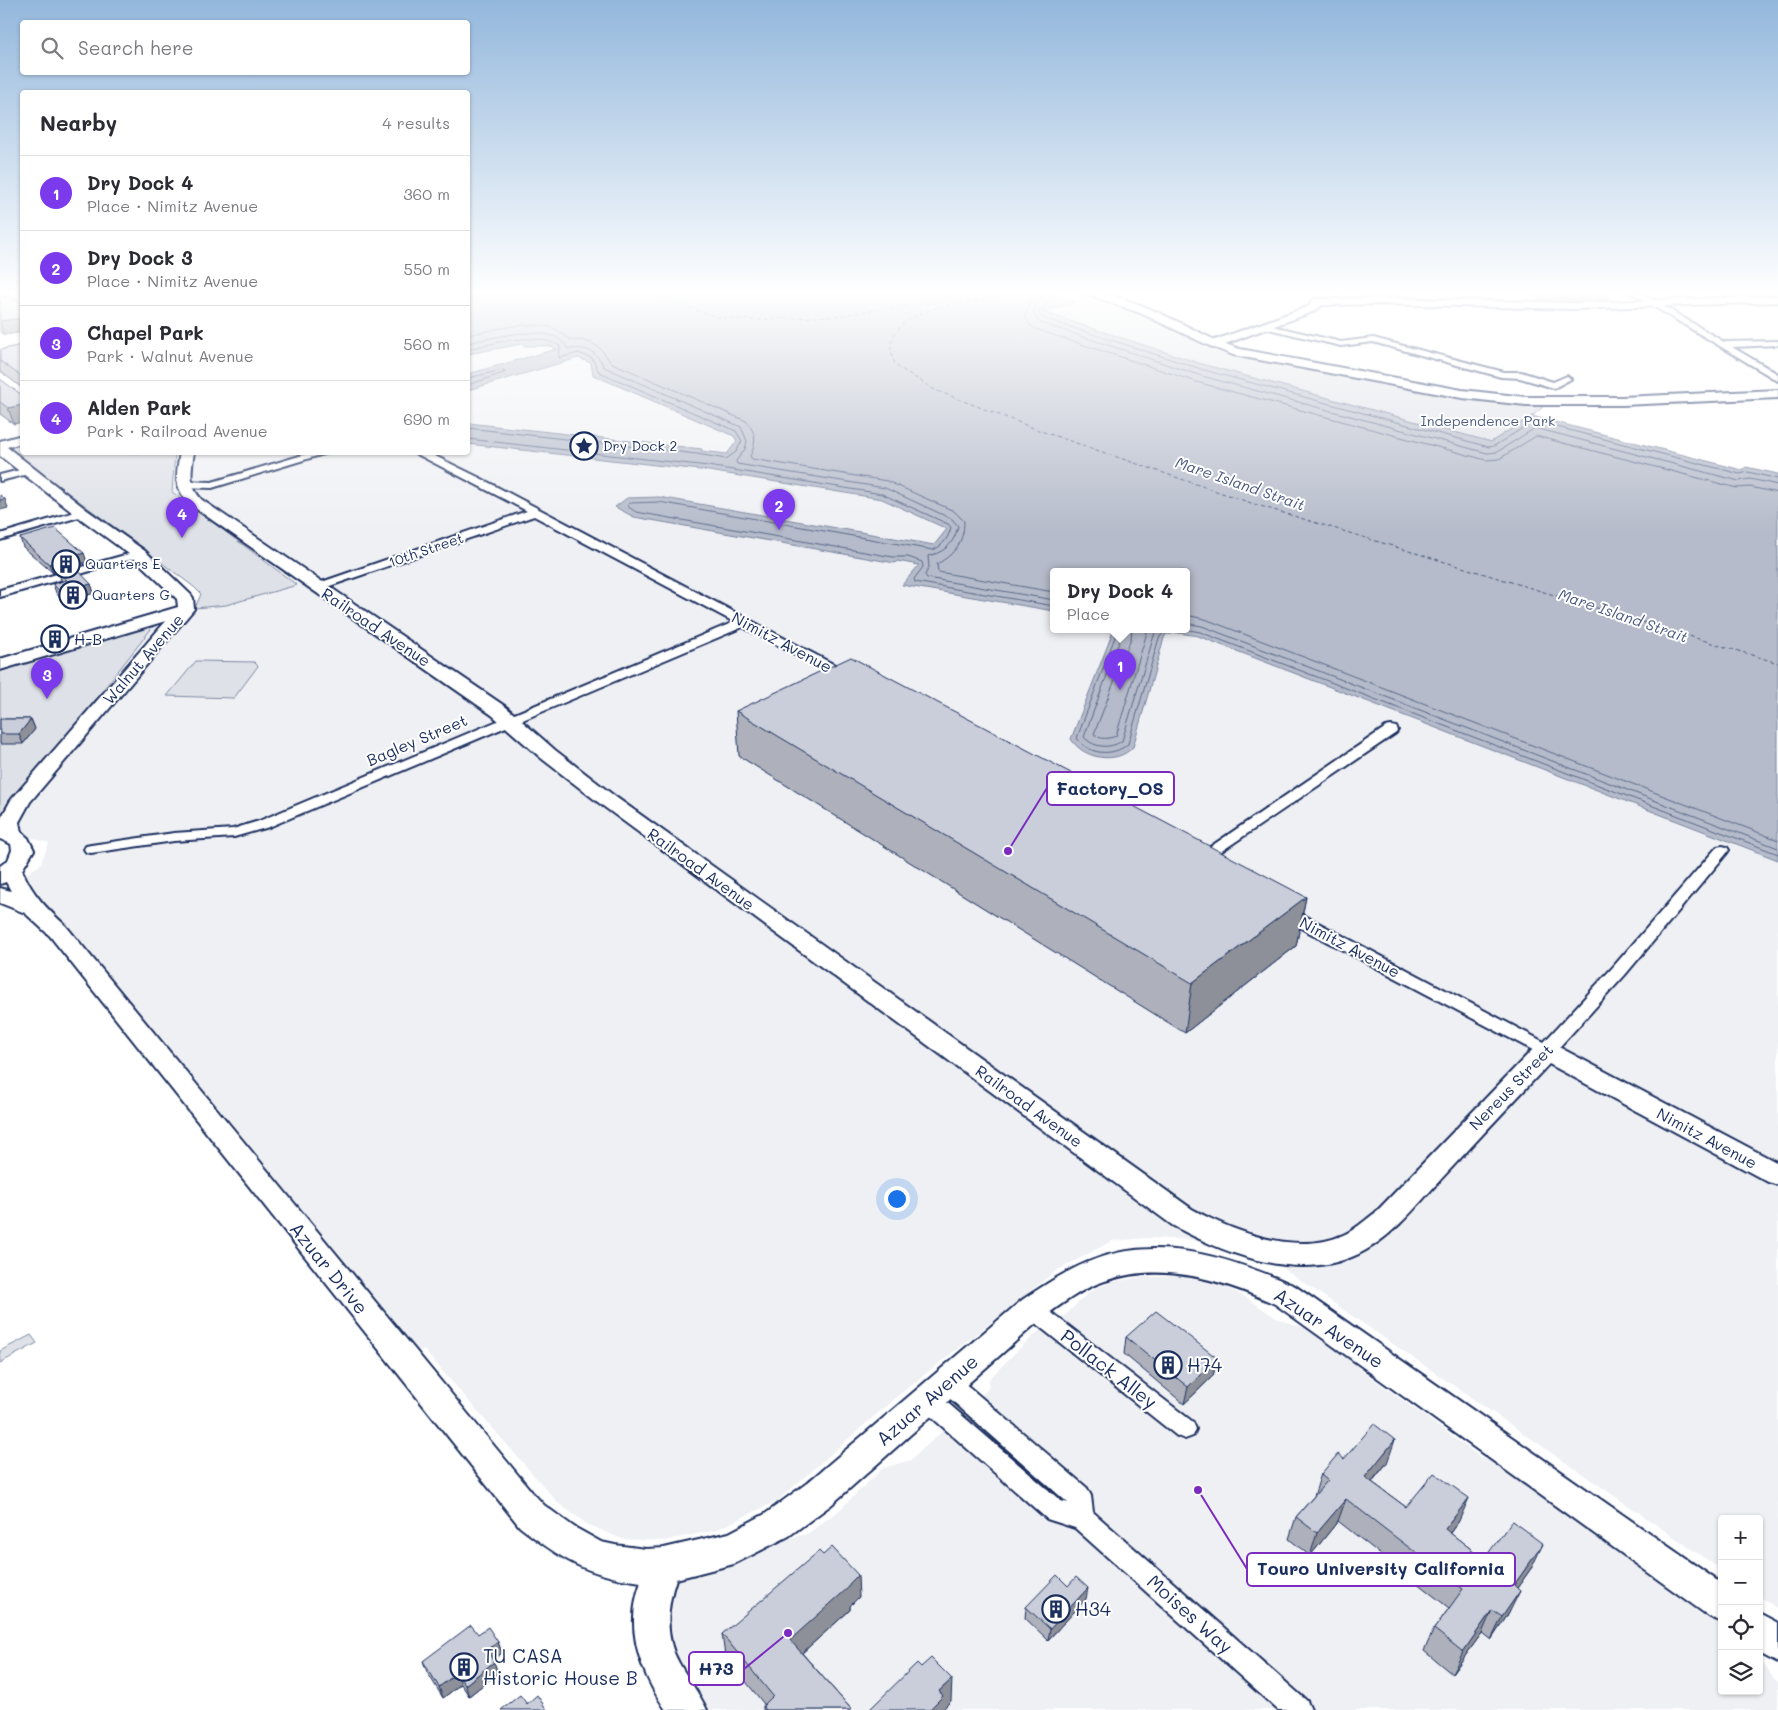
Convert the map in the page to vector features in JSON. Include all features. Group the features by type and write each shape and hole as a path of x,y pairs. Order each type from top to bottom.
{"street":[{"path":"1339,372 1484,397 1578,402 1778,394"},
{"path":"1492,372 1521,376 1554,385 1567,379"},
{"path":"0,445 20,440"},
{"name":"Walnut Avenue","path":"0,449 82,513 139,554 185,598 186,609 21,800 14,809 6,834"},
{"path":"187,455 183,484 212,485 315,455"},
{"name":"Nimitz Avenue","path":"424,455 478,481 641,569 858,682"},
{"path":"0,478 28,471"},
{"name":"Railroad Avenue","path":"183,484 187,494 197,503 510,720 548,754 610,802 1182,1217 1204,1231 1260,1248"},
{"name":"10th Street","path":"317,587 535,512"},
{"path":"0,537 82,513"},
{"path":"0,594 139,554"},
{"path":"0,665 186,609"},
{"name":"Bagley Street","path":"91,849 174,837 234,833 264,824 745,622"},
{"path":"1211,873 1189,861 1391,730"},
{"path":"5,873 21,857 23,850 19,840 6,834"},
{"name":"Nereus Street","path":"1260,1248 1312,1254 1354,1243 1385,1221 1546,1051 1722,850"},
{"name":"Azuar Drive","path":"5,873 18,886 33,908 58,931 393,1347 532,1516 562,1539 595,1557 636,1565 664,1565"},
{"name":"Azuar Drive","path":"0,895 33,908"},
{"name":"Nimitz Avenue","path":"1271,905 1778,1175"},
{"name":"Azuar Avenue","path":"664,1565 734,1548 778,1525 819,1494 1032,1309 1069,1284 1099,1270 1135,1262 1182,1262 1244,1277 1268,1286 1327,1324 1443,1409 1718,1602"},
{"name":"Pollack Alley","path":"1032,1309 1185,1429"},
{"name":"Moises Way","path":"937,1390 1055,1511 1082,1518 1298,1710"},
{"path":"664,1565 655,1587 651,1636 656,1659 668,1682 688,1710"},
{"path":"1763,1634 1778,1645"}],"shaded area":[{"path":"470,372 593,372 594,375 734,436 737,441 735,445 710,471 882,499 947,529 934,545 908,562 919,565 902,585 1050,610 1050,633 1179,633 1198,636 1778,860 1778,1609 1763,1599 1763,1515 1718,1515 1718,1567 1281,1267 1236,1248 1191,1240 1148,1238 1112,1241 1056,1271 900,1394 777,1501 716,1530 663,1541 622,1539 587,1524 559,1504 424,1350 399,1355 33,908 7,886 40,865 49,843 29,837 18,826 0,826 0,817 155,624 182,623 195,608 226,605 298,584 172,492 175,455 470,455"},
{"path":"1182,1276 1225,1287 1244,1296 1276,1318 1317,1332 1354,1358 1357,1367 1483,1459 1498,1461 1718,1623 1718,1695 1763,1695 1763,1663 1778,1682 1778,1710 703,1710 683,1683 662,1626 677,1573 784,1539 807,1534 837,1512 883,1468 911,1460 988,1389 989,1379 1040,1330 1048,1332 1087,1294 1096,1288 1112,1282 1140,1277"}],"green space":[{"name":"Independence Park","path":"1230,372 1326,372 1446,395 1509,404 1544,406 1532,416 1491,442"},
{"path":"20,445 20,455 175,455 172,492 297,585 226,605 195,608 201,594 194,587 8,448"},
{"path":"155,624 21,794 0,817 0,666"},
{"path":"196,661 254,662 258,666 234,698 167,696"},
{"path":"31,1335 37,1343 0,1363 0,1351"}],"water":[{"path":"476,372 531,372 470,389 470,373"},
{"name":"Mare Island Strait","path":"592,372 1230,372 1491,442 1532,416 1742,470 1746,467 1778,474 1778,860 1198,636 1179,633 1190,633 1190,568 1050,568 1050,610 902,585 919,565 897,561 895,563 634,517 615,507 627,498 659,497 934,545 947,529 882,499 709,471 470,444 470,423 702,449 701,451 727,454 737,441 734,436 593,375"},
{"path":"1112,633 1172,633 1166,634 1164,638 1133,747 1126,753 1118,756 1110,758 1100,757 1084,751 1076,746 1071,739"}],"building":[{"path":"0,379 20,394 20,405 8,408 0,402"},
{"path":"55,528 84,553 49,564 20,538"},
{"path":"75,567 91,584 80,587 83,591 64,596 53,584 67,580 58,572"},
{"path":"851,657 1306,897 1192,983 736,711"},
{"path":"0,719 31,719 19,734 0,734"},
{"path":"1156,1311 1217,1358 1188,1387 1126,1337"},
{"path":"1374,1424 1395,1440 1365,1477 1406,1507 1434,1473 1469,1498 1445,1529 1484,1559 1512,1521 1543,1544 1514,1585 1520,1591 1502,1617 1492,1610 1463,1652 1434,1629 1463,1589 1346,1499 1317,1533 1296,1517 1328,1480 1321,1474 1338,1454 1344,1459"},
{"path":"832,1547 858,1575 849,1584 849,1587 790,1640 852,1710 766,1710 763,1706 773,1696 722,1634 819,1551 823,1555"},
{"name":"H34","path":"1057,1575 1068,1586 1076,1577 1088,1588 1050,1629 1026,1607"},
{"name":"TU CASA Historic House B","path":"471,1625 478,1634 488,1627 498,1642 487,1650 494,1662 465,1685 457,1673 439,1687 423,1661"},
{"path":"931,1658 952,1679 939,1691 943,1696 929,1710 869,1710 917,1663 921,1667"},
{"path":"520,1695 527,1704 537,1695 547,1710 501,1710"}],"ferry route":[{"path":"906,372 935,390 1041,431 1254,504 1778,663"}],"place":[{"name":"Dry Dock 2","path":"584,446"},
{"name":"Dry Dock 3","path":"779,530"},
{"name":"Alden Park","path":"182,538"},
{"name":"Quarters E","path":"66,564"},
{"name":"Quarters G","path":"73,595"},
{"name":"H-B","path":"55,639"},
{"name":"Dry Dock 4","path":"1120,690"},
{"name":"Chapel Park","path":"47,699"},
{"name":"Factory_OS","path":"1008,851"},
{"name":"H74","path":"1168,1365"},
{"name":"Touro University California","path":"1198,1490"},
{"name":"H34","path":"1056,1609"},
{"name":"H73","path":"788,1633"},
{"name":"TU CASA Historic House B","path":"464,1667"}]}
